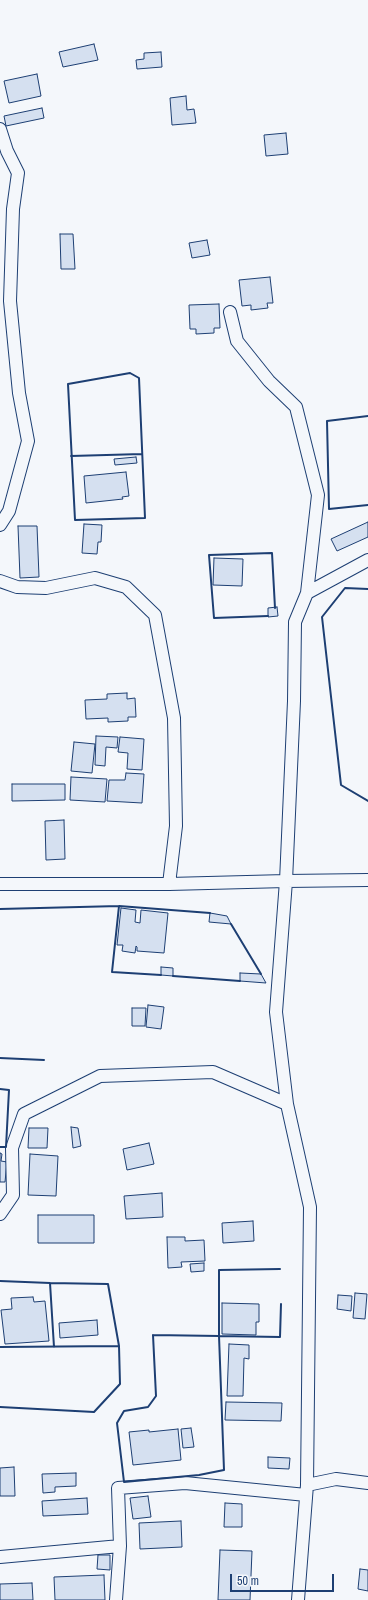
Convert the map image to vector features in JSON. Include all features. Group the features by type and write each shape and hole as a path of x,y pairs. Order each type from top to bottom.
{"street":[{"path":"0,129 7,151 18,173 13,209 10,301 19,393 28,441 8,511 0,525"},
{"path":"230,312 237,340 269,381 296,407 318,495 307,593 294,622 294,701 286,882 276,1012 287,1104 310,1207 306,1490 298,1600"},
{"path":"307,593 368,560"},
{"path":"0,582 16,587 46,588 95,578 126,587 155,615 174,718 176,826 169,884"},
{"path":"0,884 169,884 368,880"},
{"path":"0,1214 13,1195 12,1148 24,1114 100,1076 213,1072 287,1104"},
{"path":"116,1600 120,1546 118,1488 185,1483 306,1490 336,1479 368,1483"},
{"path":"0,1557 120,1546"}],"building":[{"path":"94,44 98,60 63,67 59,52"},
{"path":"161,52 162,67 137,69 136,60 144,59 144,53"},
{"path":"37,74 41,96 9,103 4,81"},
{"path":"186,96 187,110 194,109 196,123 172,125 170,98"},
{"path":"42,108 44,118 6,126 4,116"},
{"path":"286,133 288,154 266,156 264,135"},
{"path":"60,234 73,234 75,269 61,269"},
{"path":"207,240 210,255 192,258 189,243"},
{"path":"270,277 273,303 267,303 268,308 251,310 251,305 242,306 239,280"},
{"path":"219,304 220,328 214,328 214,333 196,334 196,329 190,329 189,305"},
{"path":"136,457 137,463 115,465 114,459"},
{"path":"126,472 129,496 122,497 123,499 86,503 84,476"},
{"path":"368,522 368,537 337,551 331,539"},
{"path":"84,524 102,525 101,542 98,542 97,554 82,553"},
{"path":"18,526 37,526 39,577 20,578"},
{"path":"214,558 243,559 242,586 213,585"},
{"path":"277,607 278,616 268,617 268,608"},
{"path":"127,693 127,699 135,698 136,717 128,717 128,721 108,722 108,718 86,719 85,700 107,699 107,694"},
{"path":"96,736 118,737 117,748 106,747 105,766 95,765"},
{"path":"120,737 144,739 142,770 127,769 128,753 118,752"},
{"path":"74,742 95,744 92,773 71,771"},
{"path":"126,773 144,774 142,803 107,801 109,780 125,780"},
{"path":"71,777 107,779 105,802 70,800"},
{"path":"12,784 65,784 65,800 12,801"},
{"path":"64,820 65,859 46,860 45,821"},
{"path":"121,908 136,910 135,922 140,923 141,910 168,913 164,953 137,951 136,946 135,953 122,951 123,945 117,945"},
{"path":"210,913 227,916 231,924 209,922"},
{"path":"161,967 173,968 173,976 161,975"},
{"path":"240,973 261,974 266,983 240,981"},
{"path":"148,1005 164,1007 161,1029 146,1027"},
{"path":"132,1008 146,1008 145,1026 132,1026"},
{"path":"71,1127 78,1128 81,1146 73,1148"},
{"path":"29,1128 48,1128 47,1148 28,1148"},
{"path":"149,1143 154,1164 127,1170 123,1149"},
{"path":"0,1153 2,1154 1,1161 7,1162 5,1182 0,1182"},
{"path":"30,1154 58,1156 56,1196 28,1195"},
{"path":"162,1193 163,1217 126,1219 124,1196"},
{"path":"38,1215 94,1215 94,1243 38,1243"},
{"path":"253,1221 254,1241 223,1243 222,1223"},
{"path":"167,1237 185,1237 185,1241 204,1240 205,1261 181,1262 182,1267 168,1268"},
{"path":"204,1263 204,1271 191,1272 190,1264"},
{"path":"355,1293 367,1294 365,1319 353,1318"},
{"path":"338,1295 352,1296 351,1311 337,1309"},
{"path":"33,1297 34,1302 45,1301 49,1341 5,1344 1,1310 12,1309 11,1298"},
{"path":"222,1303 259,1304 259,1322 256,1322 256,1335 222,1334"},
{"path":"97,1320 98,1335 60,1338 59,1323"},
{"path":"229,1344 249,1345 249,1359 244,1358 243,1396 227,1396"},
{"path":"226,1402 282,1403 281,1421 225,1420"},
{"path":"191,1428 194,1447 183,1448 181,1429"},
{"path":"178,1429 181,1460 133,1465 129,1432 149,1430 149,1432"},
{"path":"268,1457 290,1458 289,1469 268,1468"},
{"path":"14,1467 15,1496 0,1496 0,1468"},
{"path":"76,1473 76,1486 55,1487 55,1492 43,1493 42,1474"},
{"path":"148,1496 151,1517 133,1519 130,1498"},
{"path":"87,1498 88,1514 43,1516 42,1501"},
{"path":"225,1503 242,1504 242,1527 224,1527"},
{"path":"181,1521 182,1547 140,1549 139,1523"},
{"path":"220,1550 252,1551 250,1600 218,1600"},
{"path":"98,1555 110,1555 110,1570 97,1569"},
{"path":"360,1569 368,1570 368,1591 358,1589"},
{"path":"104,1575 105,1600 55,1600 54,1577"},
{"path":"32,1583 33,1600 0,1600 0,1584"}],"wall":[{"path":"130,373 139,378 145,518 75,520 68,384 130,373"},
{"path":"368,416 327,421 329,509 368,505"},
{"path":"71,456 142,454"},
{"path":"268,616 214,618 209,555 272,553 275,608"},
{"path":"368,589 345,588 322,617 341,785 368,801"},
{"path":"0,909 119,906"},
{"path":"161,975 112,972 119,906 210,913"},
{"path":"231,924 261,974"},
{"path":"173,976 240,981"},
{"path":"0,1058 44,1060"},
{"path":"0,1089 9,1090 6,1147 0,1147"},
{"path":"280,1269 219,1270 219,1336 280,1337 281,1304"},
{"path":"0,1281 50,1283 54,1347"},
{"path":"50,1283 108,1284 119,1346"},
{"path":"153,1335 219,1336 224,1470 199,1475 124,1482 117,1423 124,1411 148,1407 156,1396 153,1335"},
{"path":"0,1347 119,1346 120,1384 94,1412 0,1407"}]}
